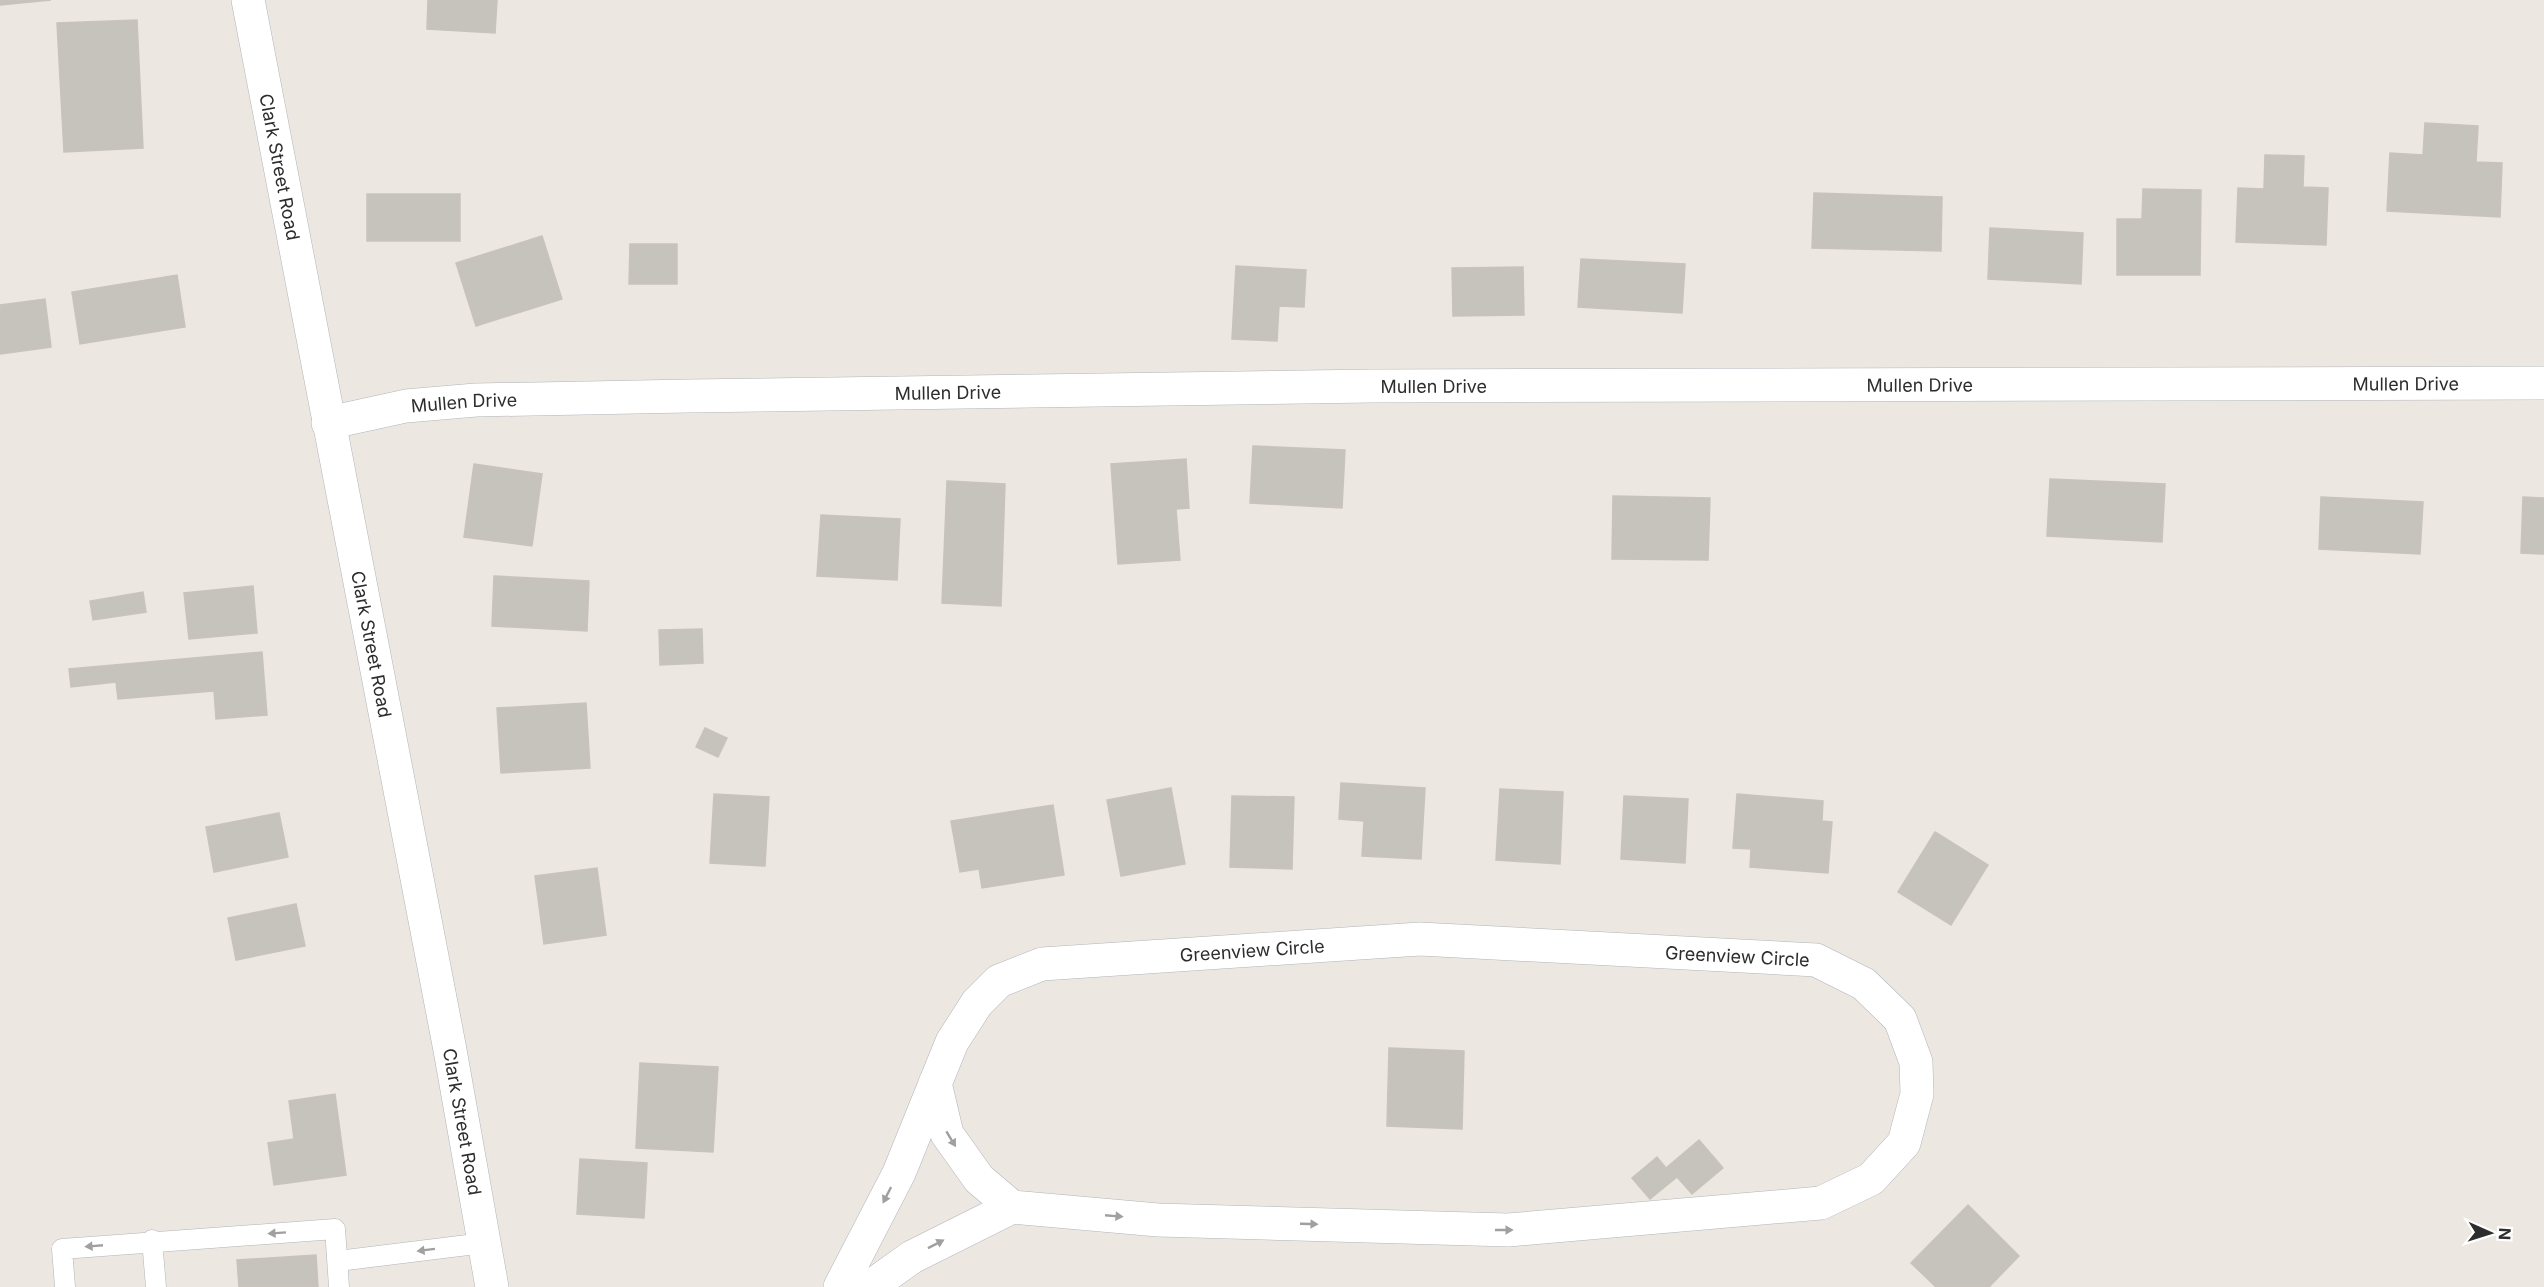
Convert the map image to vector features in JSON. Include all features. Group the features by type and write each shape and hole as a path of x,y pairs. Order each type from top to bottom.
{"street":[{"name":"Clark Street Road","path":"248,0 450,1050 492,1287"},
{"name":"Mullen Drive","path":"328,423 406,406 476,400 701,395 1372,386 2544,383"},
{"name":"Greenview Circle","path":"840,1287 899,1173 951,1042 977,1003 999,981 1042,964 1420,939 1816,960 1864,984 1900,1019 1916,1062 1917,1094 1904,1143 1871,1179 1821,1203 1508,1230 1158,1220 1011,1207"},
{"path":"870,1287 912,1257 1011,1207 979,1179 947,1134 935,1083"}],"lane":[{"path":"65,1287 62,1249 152,1240 335,1229 339,1287"},
{"path":"152,1240 156,1287"},
{"path":"338,1261 484,1243"}],"building":[{"path":"0,0 51,0 0,5"},
{"path":"428,0 497,0 495,33 427,29"},
{"path":"137,20 143,148 64,152 57,23"},
{"path":"2425,123 2478,126 2476,162 2502,163 2500,217 2387,211 2390,153 2423,155"},
{"path":"2265,155 2304,156 2303,187 2328,188 2326,245 2236,242 2238,188 2264,189"},
{"path":"2143,189 2201,190 2200,275 2117,275 2117,219 2142,219"},
{"path":"1814,193 1942,197 1941,251 1812,248"},
{"path":"367,194 460,194 460,241 367,241"},
{"path":"1990,228 2083,233 2081,284 1988,279"},
{"path":"542,236 562,299 476,326 456,263"},
{"path":"630,244 677,244 677,284 629,284"},
{"path":"1581,259 1685,264 1682,313 1578,307"},
{"path":"1236,266 1306,270 1304,307 1279,306 1277,341 1232,339"},
{"path":"1523,267 1524,315 1453,316 1452,268"},
{"path":"177,275 185,327 80,344 72,292"},
{"path":"45,299 51,347 0,354 0,305"},
{"path":"1253,446 1345,450 1342,508 1250,503"},
{"path":"1186,459 1189,508 1176,509 1180,560 1118,564 1111,464"},
{"path":"474,464 542,474 532,546 464,537"},
{"path":"2050,479 2165,484 2162,542 2047,536"},
{"path":"947,481 1005,484 1001,606 942,603"},
{"path":"1613,496 1710,498 1708,560 1612,559"},
{"path":"2321,497 2423,502 2420,554 2319,549"},
{"path":"2523,497 2544,498 2544,554 2521,553"},
{"path":"821,515 900,519 897,580 817,576"},
{"path":"494,576 589,581 587,631 492,626"},
{"path":"253,586 257,633 189,639 184,593"},
{"path":"143,592 146,612 93,620 90,601"},
{"path":"702,629 703,663 660,665 659,630"},
{"path":"262,652 267,715 216,719 214,691 118,699 116,682 71,687 69,669"},
{"path":"586,703 590,768 501,773 497,708"},
{"path":"705,728 727,738 718,757 696,747"},
{"path":"1341,783 1425,788 1421,859 1362,856 1364,821 1339,819"},
{"path":"1171,788 1185,864 1121,876 1107,800"},
{"path":"1500,789 1563,792 1560,864 1496,860"},
{"path":"714,794 769,797 765,866 710,863"},
{"path":"1737,794 1823,801 1822,821 1832,822 1828,873 1750,867 1751,849 1733,848"},
{"path":"1232,796 1294,797 1292,869 1230,867"},
{"path":"1624,796 1688,799 1685,863 1621,859"},
{"path":"1053,805 1064,875 982,888 979,869 960,872 951,821"},
{"path":"279,813 288,857 214,872 206,827"},
{"path":"1935,832 1988,865 1951,925 1898,892"},
{"path":"597,868 606,935 544,944 535,876"},
{"path":"296,904 305,946 236,960 228,918"},
{"path":"1389,1048 1464,1051 1462,1129 1387,1126"},
{"path":"640,1063 718,1067 713,1152 636,1148"},
{"path":"335,1094 346,1175 274,1185 268,1143 294,1139 289,1101"},
{"path":"1699,1140 1723,1168 1692,1194 1677,1177 1650,1199 1632,1178 1657,1157 1666,1168"},
{"path":"580,1159 647,1163 644,1218 577,1214"},
{"path":"1968,1205 2019,1256 1989,1287 1936,1287 1911,1263"},
{"path":"316,1255 318,1287 239,1287 237,1260"}]}
